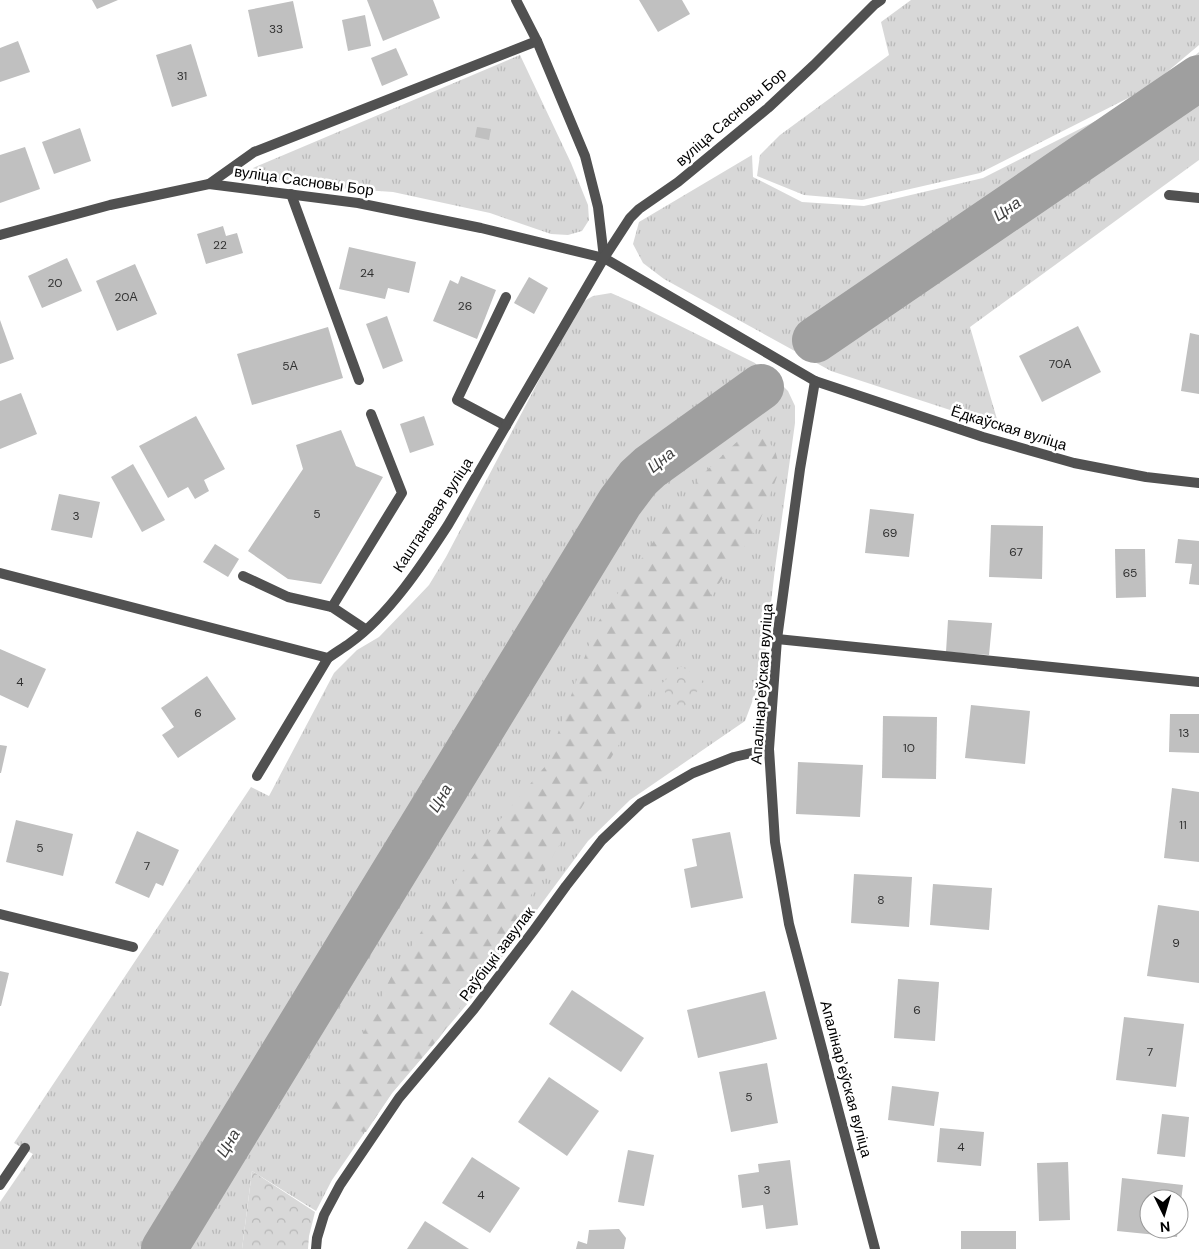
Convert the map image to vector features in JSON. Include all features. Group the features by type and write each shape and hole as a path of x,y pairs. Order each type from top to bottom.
{"street":[{"path":"516,0 537,41 585,156 598,207 604,258"},
{"name":"вуліца Сасновы Бор","path":"604,258 630,218 639,209 678,182 768,108 881,0"},
{"path":"209,184 254,152 537,41"},
{"name":"вуліца Сасновы Бор","path":"0,235 110,205 209,184 358,202 604,258 815,381"},
{"path":"291,194 359,380"},
{"path":"1169,195 1199,198"},
{"name":"Каштанавая вуліца","path":"328,658 365,630 396,598 434,547 604,258"},
{"path":"506,296 457,400 506,426"},
{"name":"Ёдкаўская вуліца","path":"815,381 983,437 1074,463 1146,477 1199,483"},
{"name":"Апалінарʼеўская вуліца","path":"815,381 800,469 777,639 770,750 775,842 789,924 875,1249"},
{"path":"332,607 402,493 371,414"},
{"path":"0,573 328,658 256,776"},
{"path":"243,576 288,597 332,607 365,630"},
{"path":"777,639 1199,682"},
{"name":"Раўбіцкі завулак","path":"316,1249 317,1238 324,1215 340,1184 399,1098 474,1009 602,840 641,802 692,773 734,757 770,750"},
{"path":"0,914 133,947"},
{"path":"0,1185 25,1148"}],"green space":[{"path":"911,0 1199,0 1199,45 1148,88 980,173 862,200 804,195 757,176 760,155 780,135 889,55 881,22"},
{"path":"1199,52 1199,160 970,327 999,426 831,371 664,279 643,263 633,244 639,222 752,155 753,177 802,202 864,206 983,178 1151,93"},
{"path":"520,55 571,163 588,205 589,220 582,231 568,235 551,234 490,213 393,192 308,186 260,176 254,173 253,168"},
{"path":"611,293 755,363 765,375 633,467 144,1249 0,1249 0,1202 33,1154 14,1143 251,787 269,796 334,673 357,650 379,637 429,585 446,557 579,304 593,296"},
{"path":"778,381 788,391 795,406 795,423 763,673 745,721 630,800 588,841 468,1003 392,1093 332,1180 316,1211 252,1171 242,1249 173,1249 641,485 658,470"},
{"path":"742,437 765,437 775,450 780,469 757,528 684,635 525,906 440,1037 392,1093 366,1132 348,1130 333,1121 327,1106 393,973 488,834 547,764 596,625 662,529 703,474"},
{"path":"681,666 705,682 682,709 659,686"},
{"path":"252,1171 315,1212 308,1249 242,1249"}],"building":[{"path":"92,0 118,0 97,9"},
{"path":"367,0 433,0 440,18 383,41"},
{"path":"639,0 682,0 690,14 658,32"},
{"path":"293,1 303,48 258,57 248,10"},
{"path":"365,15 371,46 348,51 342,20"},
{"path":"18,41 30,72 0,82 0,48"},
{"path":"191,44 207,96 172,107 156,55"},
{"path":"396,48 408,75 382,86 371,58"},
{"path":"477,127 491,129 489,140 475,137"},
{"path":"80,128 91,161 54,174 42,142"},
{"path":"25,147 40,189 0,203 0,155"},
{"path":"223,226 226,236 237,233 243,253 206,264 197,234"},
{"path":"349,247 416,262 409,293 388,288 385,299 339,289"},
{"path":"67,258 82,291 42,308 28,276"},
{"path":"135,264 157,314 117,331 96,281"},
{"path":"461,276 496,290 477,339 433,321 450,280 458,284"},
{"path":"529,277 548,288 534,314 514,303"},
{"path":"387,316 403,361 383,369 366,324"},
{"path":"0,320 14,359 0,364"},
{"path":"1078,326 1101,372 1042,402 1019,356"},
{"path":"328,327 343,378 252,405 237,354"},
{"path":"1190,333 1199,335 1199,394 1181,391"},
{"path":"21,393 37,434 0,449 0,401"},
{"path":"196,416 225,469 204,480 209,491 195,499 188,487 168,498 139,446"},
{"path":"424,416 434,445 410,453 400,424"},
{"path":"341,430 356,466 383,477 321,584 288,579 248,551 303,469 296,445"},
{"path":"133,464 165,520 142,532 111,477"},
{"path":"59,494 100,502 92,538 51,530"},
{"path":"870,509 914,514 909,557 865,553"},
{"path":"991,525 1043,526 1042,579 989,577"},
{"path":"1178,539 1199,541 1199,585 1189,584 1192,564 1175,563"},
{"path":"215,544 239,559 228,577 203,562"},
{"path":"1115,549 1145,549 1146,597 1116,598"},
{"path":"948,620 992,623 989,655 946,652"},
{"path":"0,649 46,669 28,708 0,695"},
{"path":"207,676 236,719 178,758 162,735 174,727 161,708"},
{"path":"971,705 1030,711 1025,764 965,758"},
{"path":"1170,714 1199,714 1199,753 1169,752"},
{"path":"883,716 937,717 936,779 882,778"},
{"path":"0,745 7,746 1,773 0,773"},
{"path":"798,762 863,765 860,817 796,814"},
{"path":"1172,788 1199,792 1199,862 1164,858"},
{"path":"16,820 73,834 63,876 6,862"},
{"path":"137,831 179,850 163,886 156,883 149,898 115,883"},
{"path":"730,832 743,898 691,908 684,869 697,866 692,839"},
{"path":"854,874 912,877 909,927 851,923"},
{"path":"933,884 992,888 989,930 930,925"},
{"path":"1158,905 1199,911 1199,983 1147,976"},
{"path":"0,971 9,973 1,1006 0,1006"},
{"path":"898,979 939,982 935,1041 894,1038"},
{"path":"572,990 644,1038 621,1072 549,1024"},
{"path":"765,991 777,1039 698,1058 687,1010"},
{"path":"1124,1017 1184,1024 1176,1087 1116,1080"},
{"path":"767,1063 778,1123 731,1132 719,1072"},
{"path":"549,1077 599,1111 567,1156 518,1122"},
{"path":"892,1086 939,1092 934,1126 888,1120"},
{"path":"1162,1114 1189,1117 1185,1157 1157,1154"},
{"path":"940,1128 984,1132 981,1166 937,1162"},
{"path":"628,1150 654,1155 644,1206 618,1202"},
{"path":"472,1157 520,1188 490,1233 442,1203"},
{"path":"790,1160 798,1225 766,1229 763,1205 742,1208 738,1175 759,1172 758,1164"},
{"path":"1068,1162 1070,1220 1039,1221 1037,1163"},
{"path":"1122,1178 1183,1185 1182,1189 1139,1189 1139,1233 1117,1231"},
{"path":"425,1221 469,1249 407,1249"},
{"path":"619,1229 626,1238 624,1249 576,1249 578,1241 587,1244 589,1230"},
{"path":"961,1231 1016,1231 1016,1249 961,1249"}],"waterway":[{"name":"Цна","path":"815,340 1199,78"},
{"name":"Цна","path":"164,1249 620,502 638,478 650,467 761,387"}]}
